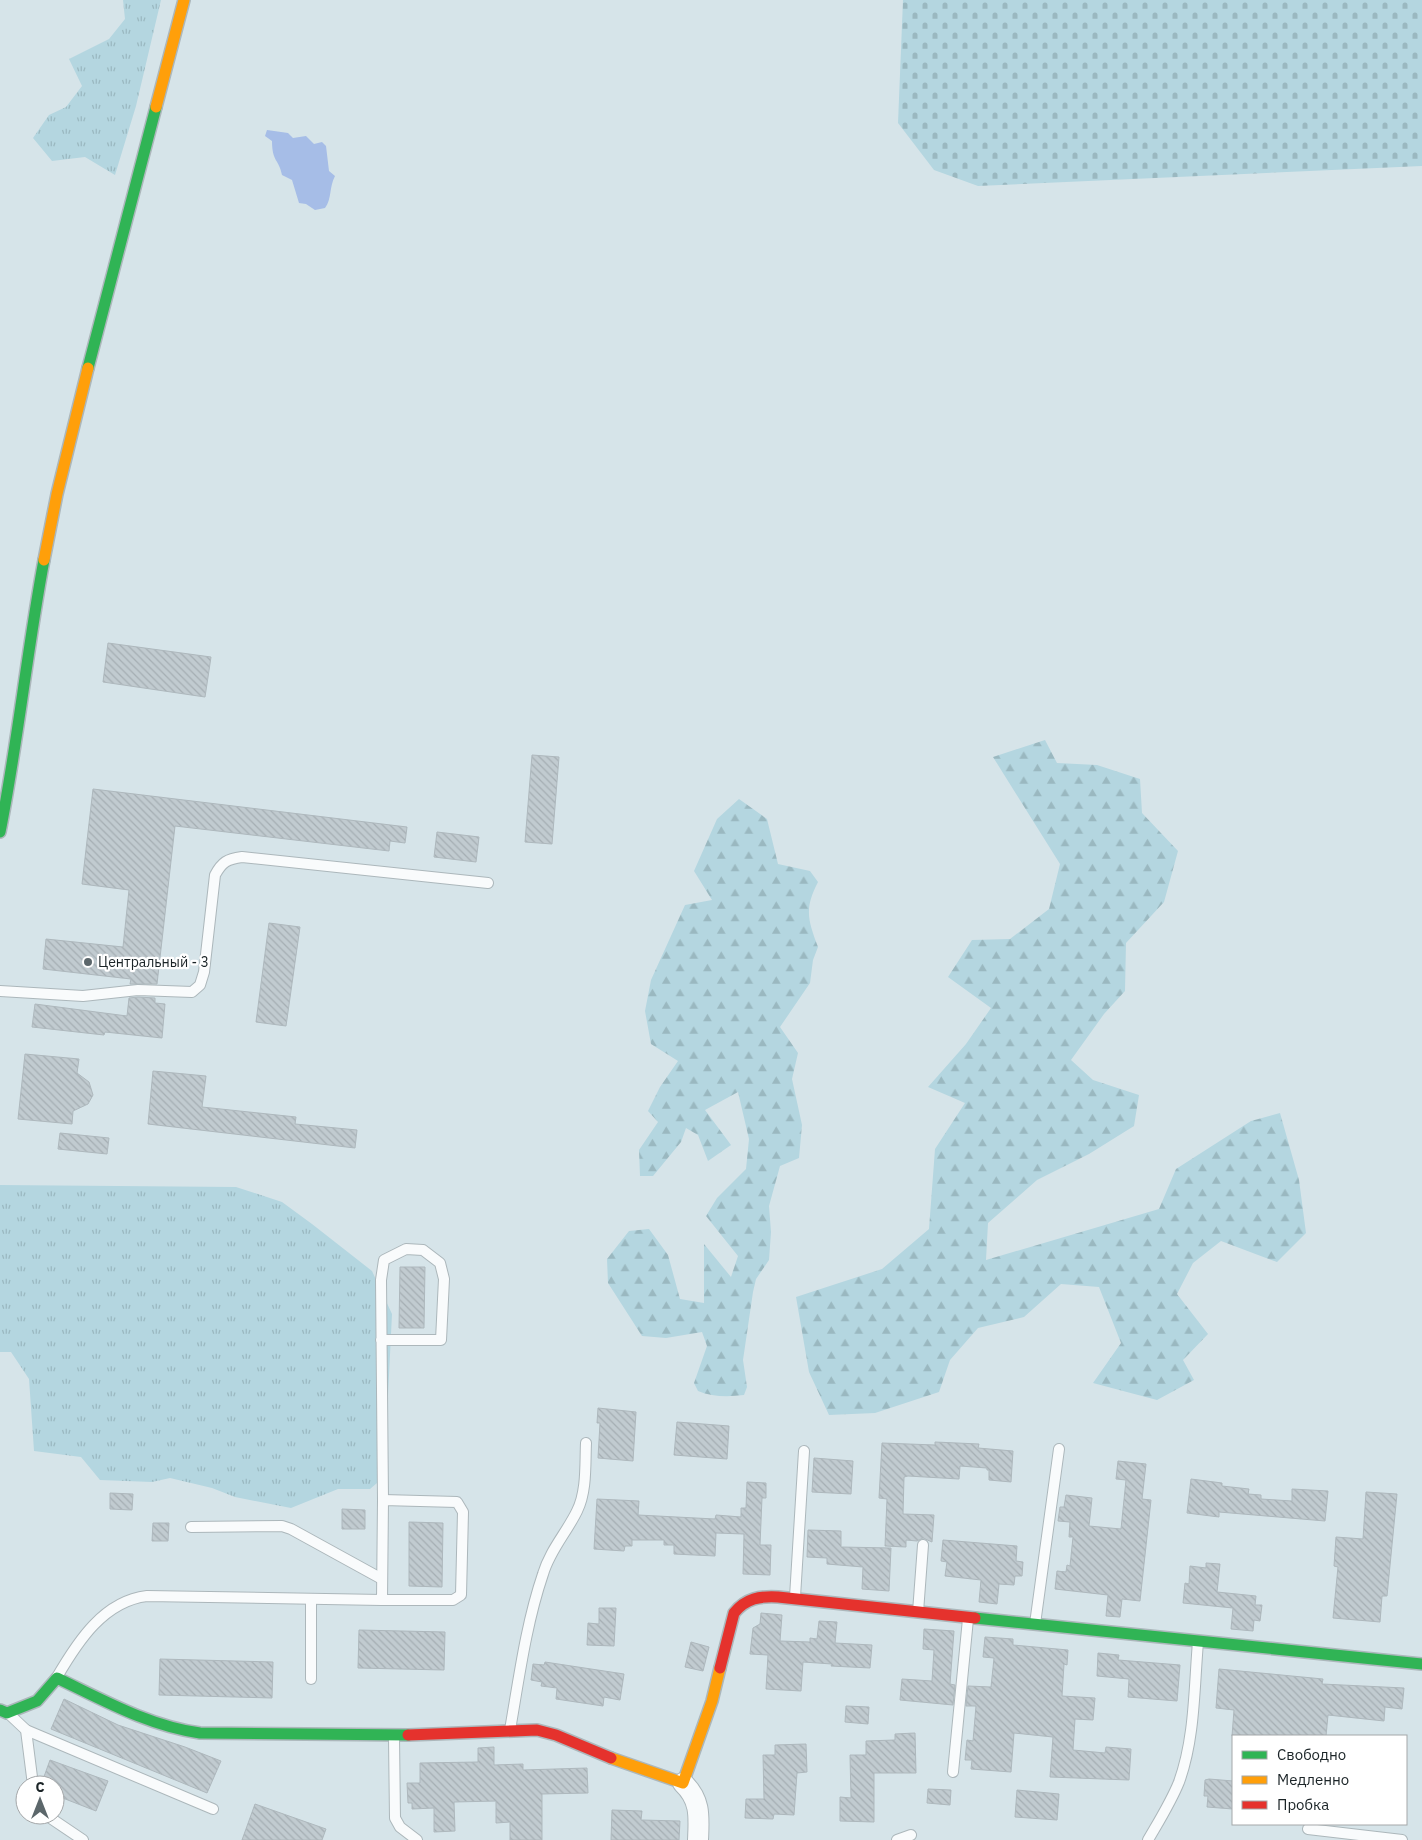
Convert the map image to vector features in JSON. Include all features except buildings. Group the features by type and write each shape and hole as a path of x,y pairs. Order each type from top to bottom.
{"street":[{"path":"0,832 11,778 35,609 57,494 105,298 184,0"},
{"path":"683,1783 712,1701 734,1613 740,1604 749,1598 764,1596 795,1599 1422,1664"},
{"path":"4,1711 37,1701 57,1678 123,1710 179,1730 226,1735 394,1736 537,1730 556,1735 634,1768 683,1783 698,1802 698,1840"}],"lane":[{"path":"0,991 83,996 138,990 192,992 200,984 204,972 215,875 221,864 229,859 242,857 488,882"},
{"path":"381,1340 441,1340 444,1279 440,1263 423,1250 406,1249 384,1260 381,1280 381,1340 383,1500 382,1600"},
{"path":"510,1730 522,1656 542,1576 552,1551 578,1510 582,1498 586,1443"},
{"path":"1035,1624 1059,1449"},
{"path":"795,1599 804,1450"},
{"path":"57,1678 73,1650 101,1618 112,1608 132,1598 147,1596 453,1600 461,1596 463,1590 462,1506 451,1501 383,1500"},
{"path":"191,1527 282,1526 291,1529 382,1580"},
{"path":"918,1613 924,1545"},
{"path":"311,1599 311,1679"},
{"path":"953,1772 969,1618"},
{"path":"1148,1840 1172,1798 1183,1767 1189,1737 1198,1641"},
{"path":"4,1711 26,1730 213,1809"},
{"path":"26,1730 32,1775"},
{"path":"394,1736 395,1818 400,1827 417,1840"},
{"path":"61,1825 83,1840"},
{"path":"1308,1829 1372,1838 1402,1840"},
{"path":"897,1840 910,1836"}],"green space":[{"path":"123,0 161,0 136,106 115,175 85,157 52,161 33,138 49,115 66,107 82,86 69,59 109,39 125,19"},
{"path":"903,0 1422,0 1422,166 978,186 934,170 898,123"},
{"path":"1045,740 1057,763 1097,765 1140,779 1142,813 1178,851 1164,902 1126,943 1125,991 1104,1014 1071,1060 1093,1080 1139,1095 1134,1126 1089,1154 1037,1180 988,1223 986,1260 1159,1209 1176,1169 1251,1121 1280,1113 1299,1180 1306,1233 1277,1262 1221,1241 1193,1263 1177,1294 1208,1334 1183,1360 1194,1380 1157,1400 1093,1383 1121,1343 1099,1287 1061,1284 1024,1317 978,1328 950,1360 939,1392 875,1413 829,1415 809,1372 796,1297 882,1269 929,1229 935,1149 965,1103 928,1087 966,1044 991,1008 948,977 972,940 1010,939 1049,909 1060,864 993,757"},
{"path":"739,799 767,819 778,864 810,871 818,882 809,907 809,915 818,947 813,960 810,983 780,1027 798,1053 792,1079 802,1125 799,1158 780,1166 769,1206 771,1232 769,1260 756,1279 743,1360 747,1387 744,1395 726,1396 698,1391 694,1383 707,1346 702,1332 666,1338 642,1336 608,1283 607,1259 629,1231 649,1229 668,1255 680,1299 704,1303 704,1244 731,1277 738,1256 706,1216 717,1198 746,1169 749,1139 738,1092 705,1110 731,1145 708,1161 698,1135 686,1128 681,1142 653,1176 640,1176 639,1150 658,1122 648,1111 660,1087 678,1061 651,1044 645,1011 651,980 685,905 712,900 694,871 717,819"},
{"path":"0,1185 236,1187 282,1202 312,1224 372,1271 392,1314 384,1477 370,1489 338,1489 291,1508 235,1497 212,1488 170,1478 152,1482 100,1480 81,1457 34,1451 29,1379 11,1352 0,1352"}],"water":[{"path":"267,130 288,133 293,138 306,136 314,144 322,142 326,146 329,171 335,176 329,201 325,208 315,210 306,204 299,203 292,180 282,175 274,157 272,141 265,136"}],"traffic: fast":[{"path":"88,368 156,107"},
{"path":"0,832 44,560"},
{"path":"975,1618 1422,1664"},
{"path":"0,1710 7,1713 37,1701 57,1678 144,1718 181,1730 200,1733 408,1735"}],"traffic: slow":[{"path":"156,107 184,0"},
{"path":"44,560 57,494 88,368"},
{"path":"611,1758 683,1783 712,1701 720,1668"}],"traffic: jam":[{"path":"720,1668 734,1613 743,1604 759,1598 778,1597 975,1618"},
{"path":"408,1735 537,1730 556,1735 611,1758"}],"place":[{"name":"Центральный - 3","path":"88,962"}]}
